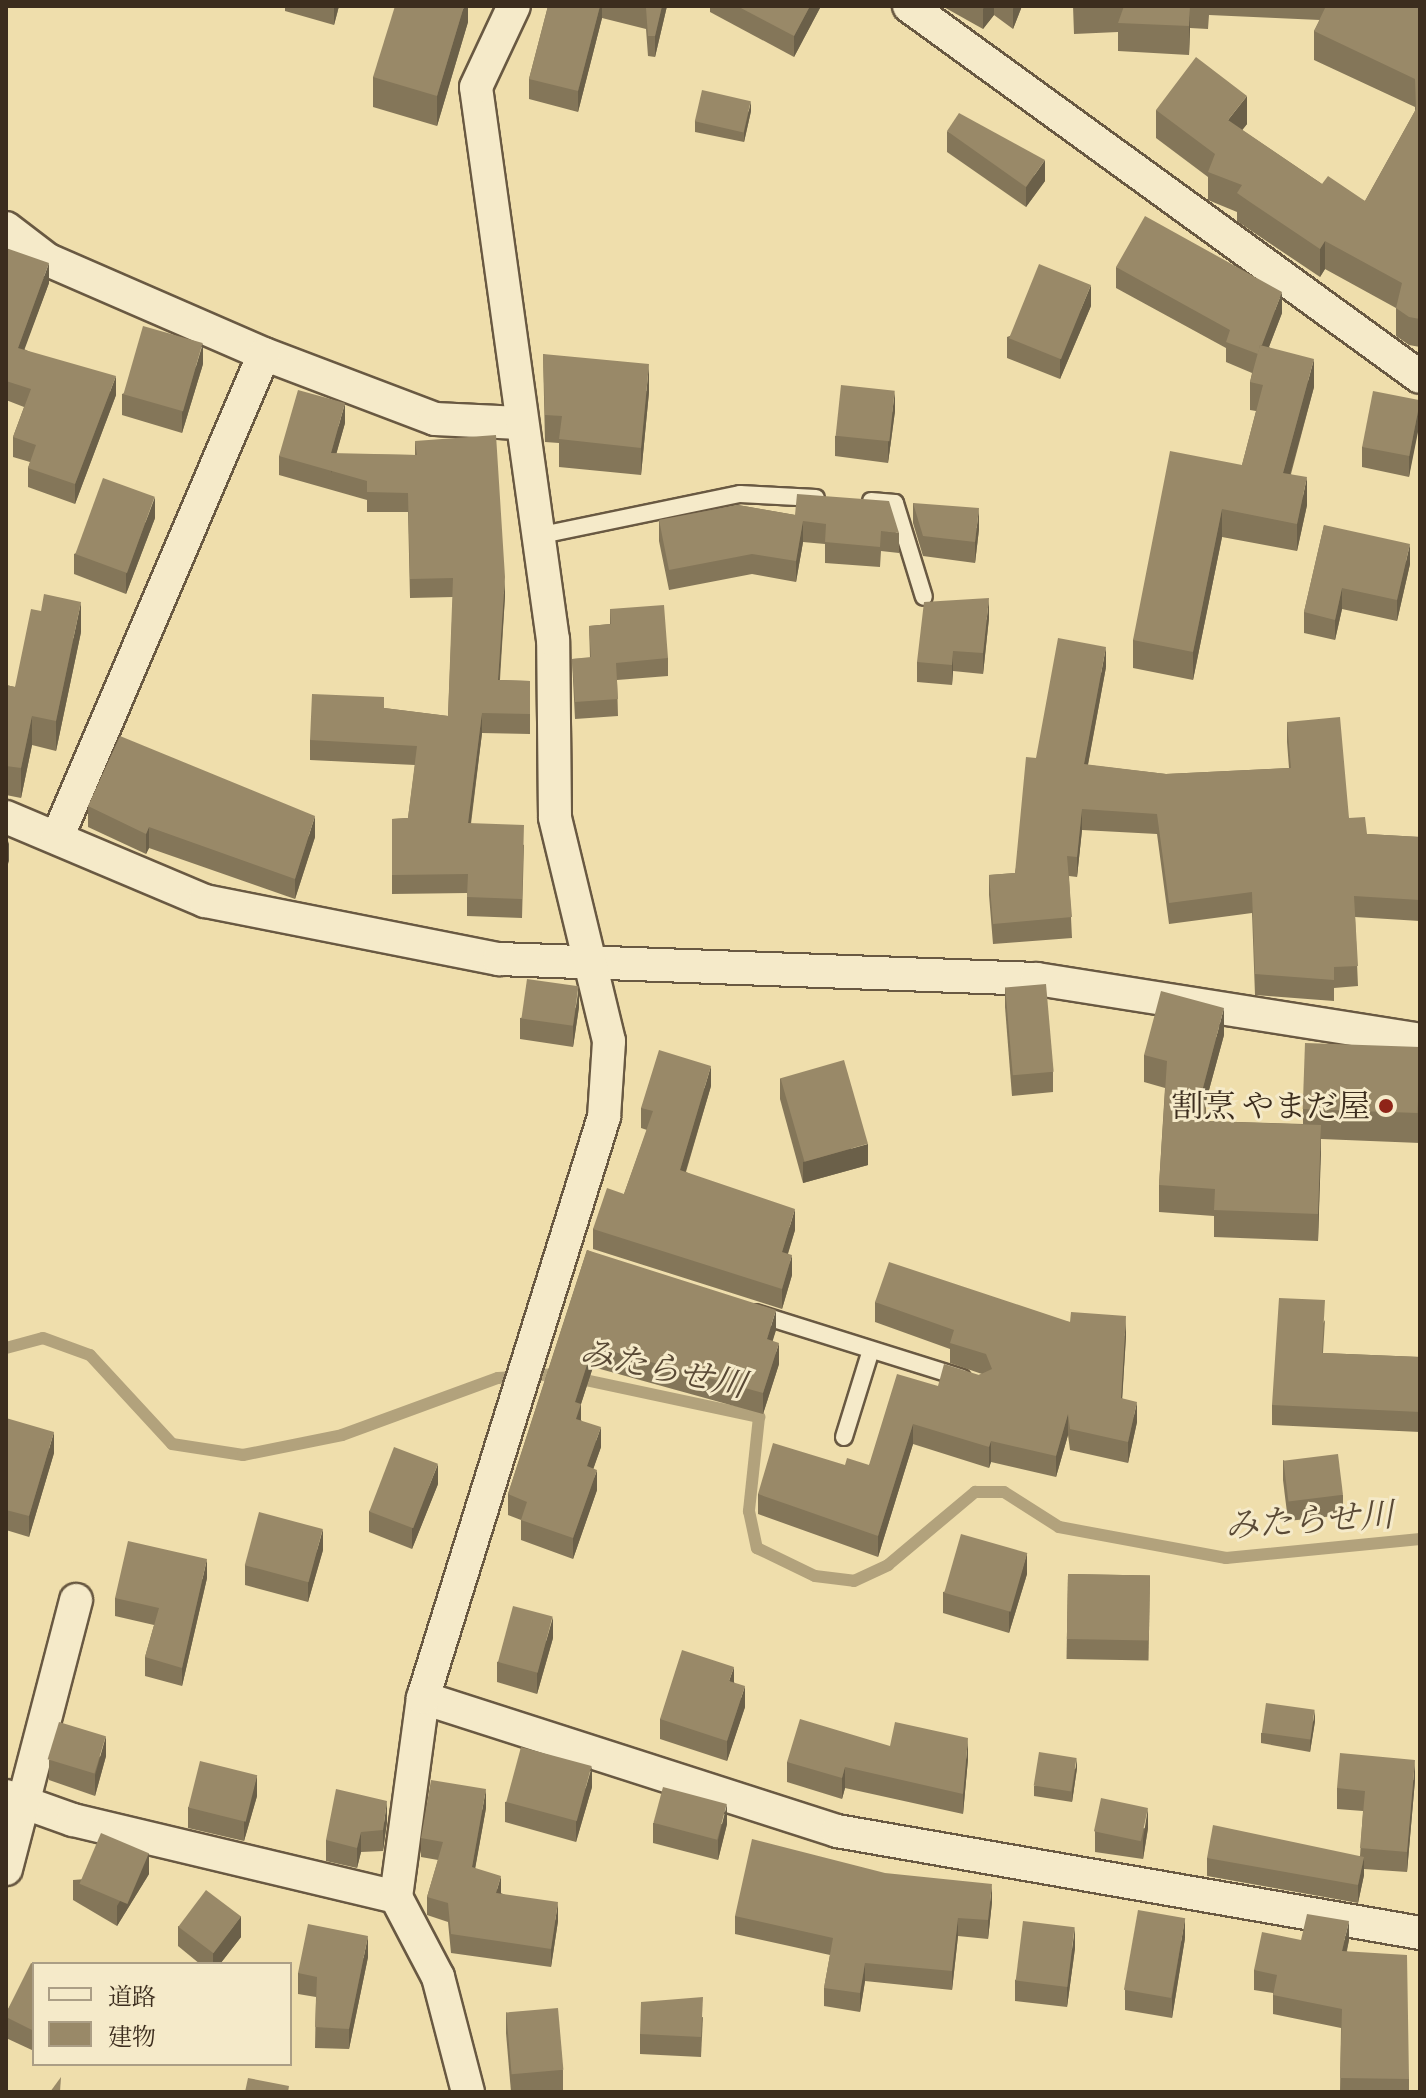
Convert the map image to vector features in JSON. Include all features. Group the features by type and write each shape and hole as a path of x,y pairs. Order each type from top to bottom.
{"street":[{"path":"468,2092 438,1977 396,1897 423,1698 515,1390 532,1338 568,1252 604,1117 609,1041 594,968 555,817 553,640 520,423 476,87 514,6"},
{"path":"909,6 1420,377"},
{"path":"6,228 48,260 264,354 435,419 520,423"},
{"path":"57,838 264,354"},
{"path":"6,817 205,901 499,959 594,968 1037,979 1420,1040"},
{"path":"6,1869 13,1799 76,1600"},
{"path":"423,1698 837,1831 1420,1933"},
{"path":"13,1799 396,1897"}],"lane":[{"path":"537,536 740,494 895,503 924,597"},
{"path":"738,1307 982,1385"},
{"path":"844,1437 871,1350"}],"building":[{"path":"395,6 464,6 437,96 373,77"},
{"path":"548,6 600,6 578,91 529,79"},
{"path":"637,6 662,6 655,36 648,36 646,8"},
{"path":"737,6 810,6 794,36"},
{"path":"1124,6 1190,6 1189,26 1118,23"},
{"path":"1326,6 1420,6 1420,319 1409,317 1396,308 1402,283 1325,241 1320,249 1237,193 1242,185 1208,172 1215,154 1156,110 1196,57 1247,96 1228,120 1322,184 1328,176 1365,201 1416,109 1415,79 1314,31"},
{"path":"702,90 751,101 744,132 695,121"},
{"path":"959,113 1045,160 1026,187 947,131"},
{"path":"1145,216 1282,292 1258,354 1226,342 1230,330 1116,267"},
{"path":"6,248 49,263 18,348 116,376 75,484 28,468 36,445 13,437 31,389 6,381"},
{"path":"1039,264 1091,285 1061,359 1009,338"},
{"path":"143,326 203,343 183,411 123,394"},
{"path":"1260,345 1314,359 1283,473 1307,477 1297,524 1222,509 1193,652 1133,640 1170,451 1242,465 1263,385 1250,382"},
{"path":"543,354 649,364 641,448 559,439 562,416 545,415"},
{"path":"841,385 895,391 889,441 836,436"},
{"path":"298,390 345,403 331,453 417,455 415,441 496,435 505,577 498,680 530,681 530,714 482,713 468,823 524,825 522,899 467,897 468,874 392,875 392,819 408,818 417,746 310,740 312,694 384,697 384,708 448,716 453,578 410,579 408,493 367,492 367,481 279,456"},
{"path":"1373,391 1420,400 1409,456 1362,447"},
{"path":"103,478 155,497 127,573 75,554"},
{"path":"797,494 889,501 899,533 881,531 880,547 825,542 826,524 803,521 796,561 752,554 669,570 659,520 738,505 795,515"},
{"path":"913,503 979,508 975,542 923,536"},
{"path":"1324,525 1410,544 1397,600 1342,588 1335,620 1304,612"},
{"path":"44,594 81,602 56,721 32,716 21,768 6,766 6,685 15,687 31,609 41,611"},
{"path":"989,598 983,653 953,651 952,665 917,662 924,602"},
{"path":"664,605 668,658 616,663 618,699 575,702 572,659 591,657 589,626 611,624 610,609"},
{"path":"1058,638 1106,647 1084,764 1166,774 1291,768 1287,722 1340,717 1349,818 1365,817 1367,834 1420,837 1420,900 1354,896 1358,966 1334,967 1334,980 1255,974 1252,892 1169,903 1157,814 1082,809 1077,857 1067,856 1072,917 993,924 989,875 1015,873 1026,757 1036,758"},
{"path":"120,736 315,816 295,879 149,827 146,834 88,806"},
{"path":"527,979 578,986 573,1026 521,1019"},
{"path":"1046,984 1054,1072 1013,1075 1005,988"},
{"path":"1161,991 1224,1008 1200,1099 1206,1100 1205,1121 1321,1125 1318,1214 1214,1210 1215,1189 1159,1185 1167,1061 1144,1055"},
{"path":"1305,1043 1420,1047 1418,1113 1303,1109"},
{"path":"659,1050 711,1066 680,1170 795,1209 782,1252 792,1255 782,1289 593,1229 607,1188 624,1194 653,1111 641,1108"},
{"path":"844,1060 868,1144 805,1162 781,1078"},
{"path":"587,1250 776,1310 767,1339 779,1343 763,1393 593,1346 575,1402 581,1404 576,1419 601,1427 587,1466 597,1470 573,1538 521,1520 527,1502 508,1494"},
{"path":"889,1262 1070,1322 1071,1312 1126,1316 1121,1398 1137,1402 1128,1442 1070,1429 1068,1414 1056,1456 991,1441 989,1447 913,1424 878,1536 758,1494 773,1443 845,1465 847,1458 869,1465 897,1374 938,1386 944,1364 979,1375 992,1369 986,1354 950,1343 954,1330 875,1302"},
{"path":"1279,1298 1325,1300 1322,1353 1420,1357 1420,1412 1272,1405"},
{"path":"6,1418 54,1432 29,1516 6,1510"},
{"path":"394,1447 438,1464 413,1528 369,1511"},
{"path":"1338,1454 1343,1495 1288,1501 1283,1461"},
{"path":"259,1512 323,1529 309,1582 245,1565"},
{"path":"961,1534 1027,1553 1011,1612 944,1593"},
{"path":"128,1541 207,1559 182,1668 145,1657 159,1608 115,1598"},
{"path":"1068,1574 1150,1575 1149,1640 1067,1639"},
{"path":"513,1606 553,1617 538,1673 498,1662"},
{"path":"682,1650 734,1667 729,1681 745,1686 727,1741 660,1719"},
{"path":"1266,1703 1315,1710 1310,1740 1262,1733"},
{"path":"800,1719 890,1746 895,1722 968,1738 963,1794 845,1767 842,1778 787,1762"},
{"path":"59,1722 106,1736 94,1774 48,1759"},
{"path":"521,1747 592,1766 577,1821 506,1802"},
{"path":"1039,1752 1077,1758 1071,1792 1034,1786"},
{"path":"1340,1753 1415,1760 1407,1852 1360,1848 1365,1791 1337,1788"},
{"path":"200,1761 257,1775 246,1822 188,1808"},
{"path":"431,1780 486,1789 472,1867 501,1876 496,1893 558,1902 551,1949 451,1934 448,1903 427,1897 443,1842 421,1838"},
{"path":"663,1787 727,1804 717,1840 653,1823"},
{"path":"336,1789 387,1801 383,1830 361,1832 357,1848 326,1840"},
{"path":"1101,1798 1148,1808 1141,1841 1094,1831"},
{"path":"1213,1825 1364,1857 1358,1885 1207,1858"},
{"path":"101,1833 149,1853 127,1904 80,1884"},
{"path":"752,1839 885,1873 992,1884 988,1920 958,1918 952,1971 865,1963 860,1993 824,1988 833,1938 735,1916"},
{"path":"206,1890 241,1916 213,1953 178,1927"},
{"path":"1138,1910 1185,1918 1171,1998 1124,1990"},
{"path":"1307,1914 1349,1921 1342,1951 1407,1955 1409,2079 1340,2078 1342,2009 1273,1995 1277,1975 1254,1970 1262,1932 1301,1940"},
{"path":"1023,1921 1075,1927 1067,1987 1016,1981"},
{"path":"308,1924 368,1936 349,2029 315,2027 317,1977 298,1973"},
{"path":"32,1963 32,2030 6,2017"},
{"path":"703,1997 701,2037 640,2034 641,2002"},
{"path":"558,2008 563,2070 512,2074 506,2013"},
{"path":"61,2077 60,2092 50,2092"},
{"path":"248,2078 289,2086 288,2092 245,2092"}],"waterway":[{"name":"みたらせ川","path":"6,1348 43,1338 90,1355 172,1444 243,1455 342,1435 498,1378 557,1374 759,1417 749,1511 757,1548 815,1576 854,1581 888,1565 975,1492 1004,1492 1059,1527 1226,1558 1420,1539"}],"place":[{"name":"割烹 やまだ屋","path":"1386,1106"}]}
